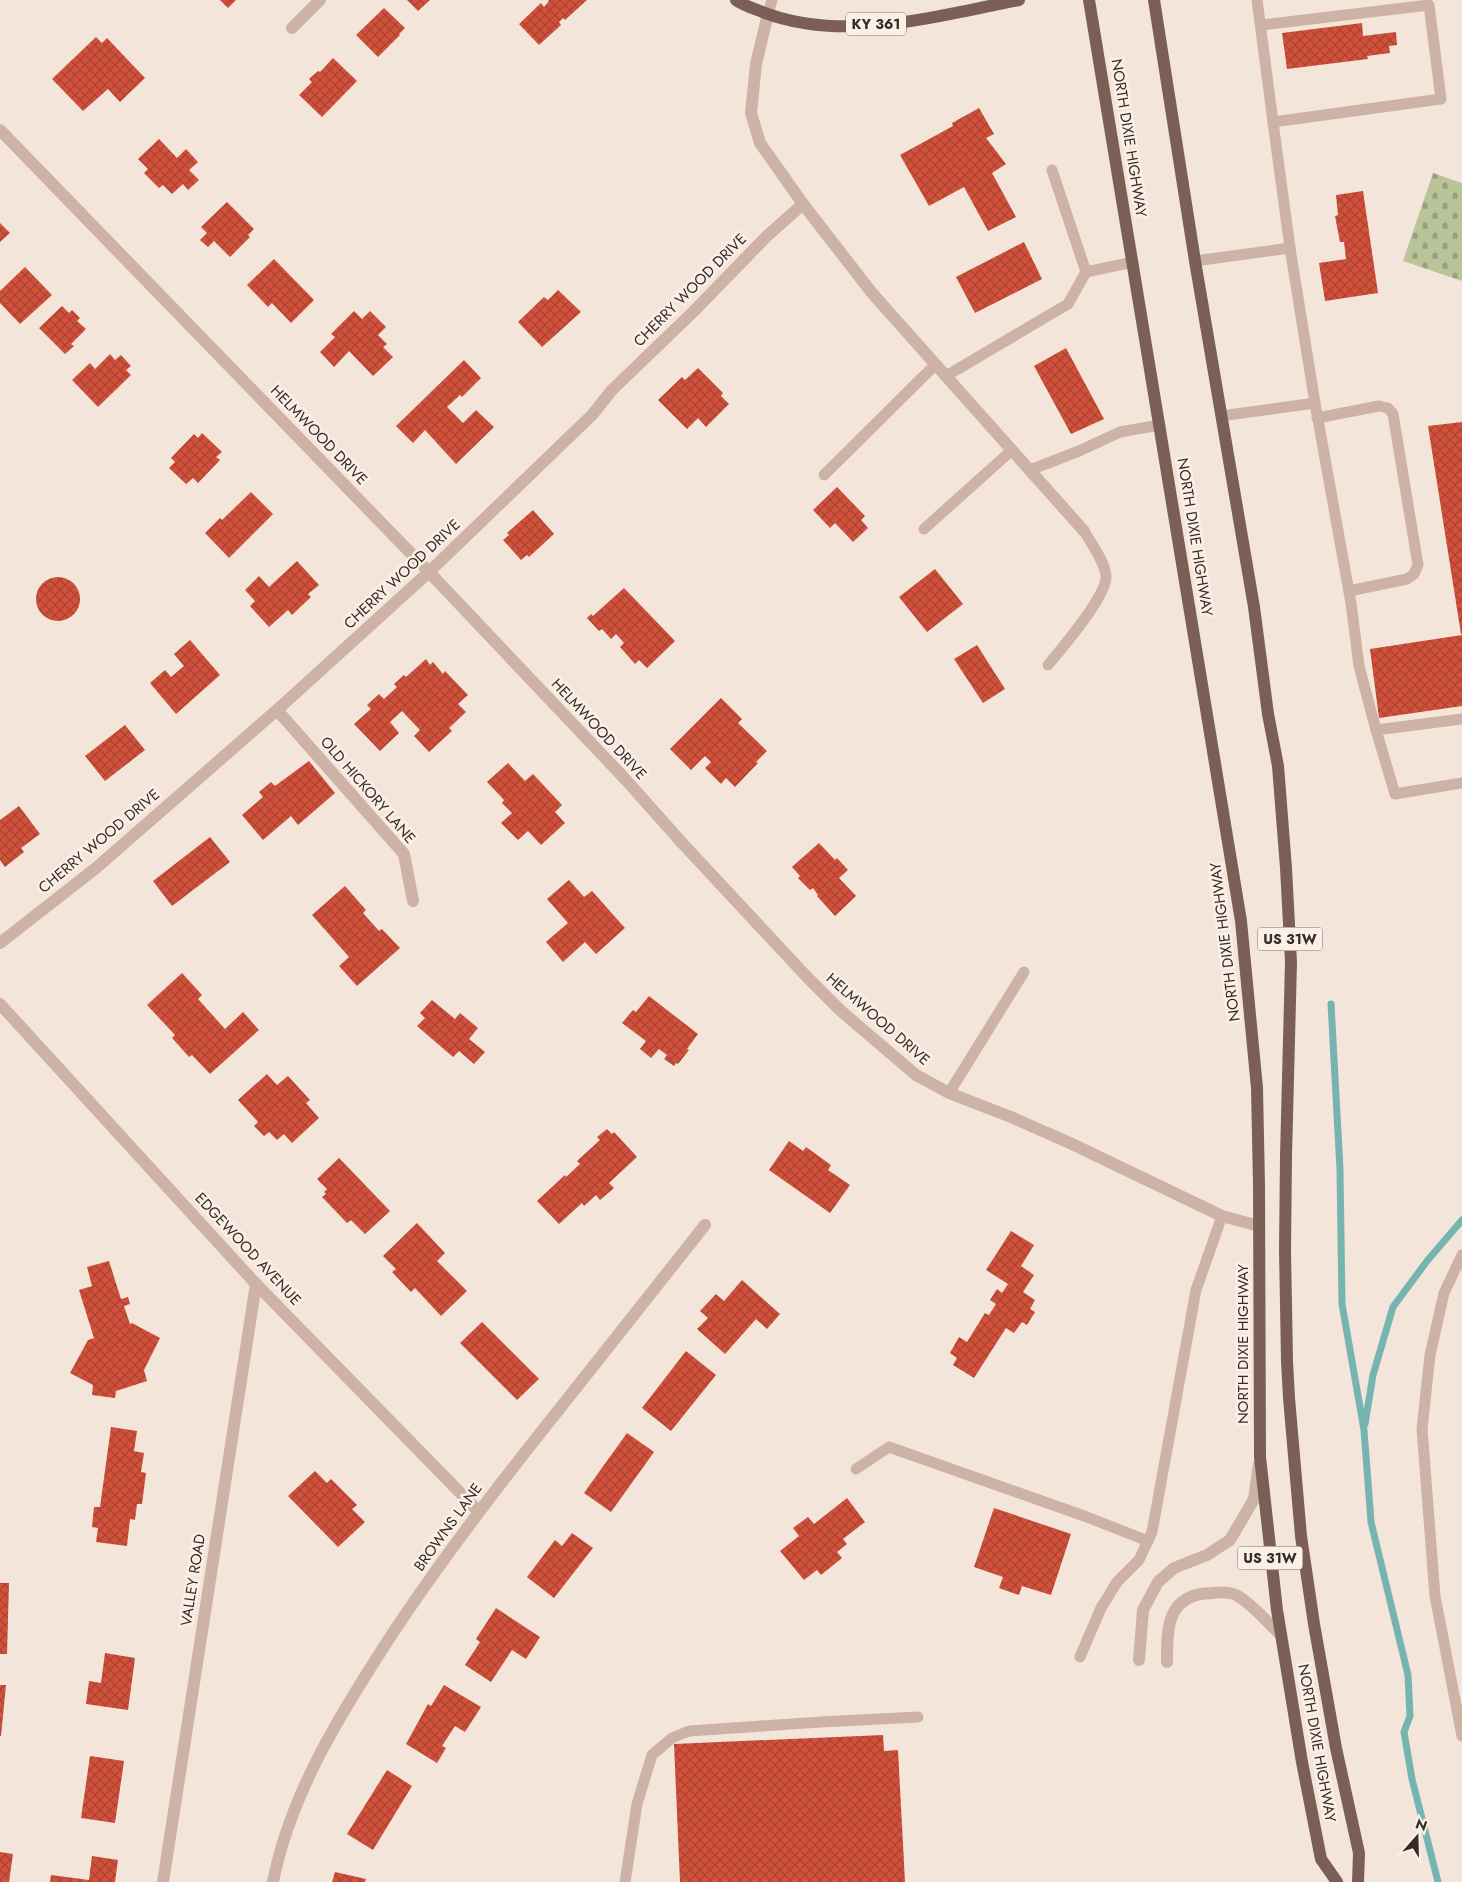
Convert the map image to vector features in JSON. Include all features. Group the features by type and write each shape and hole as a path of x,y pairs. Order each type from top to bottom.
{"main road":[{"name":"KY 361","path":"736,0 768,14 792,21 827,26 891,24 1019,0"},
{"name":"NORTH DIXIE HIGHWAY","path":"1089,0 1241,921 1257,1088 1260,1457 1271,1566 1302,1762 1321,1859 1337,1882"},
{"name":"NORTH DIXIE HIGHWAY","path":"1154,0 1195,261 1254,607 1268,714 1278,766 1291,962 1285,1250 1287,1361 1301,1536 1314,1624 1336,1748 1359,1853 1358,1882"}],"street":[{"path":"292,28 320,0"},
{"path":"768,14 756,64 751,113 760,143 803,204 872,293 1084,531"},
{"name":"HELMWOOD DRIVE","path":"0,130 429,572 834,1004 916,1075 950,1093 1011,1117 1145,1177 1222,1216 1259,1226"},
{"name":"CHERRY WOOD DRIVE","path":"0,942 96,868 277,710 429,572 592,415 612,390 803,204"},
{"name":"OLD HICKORY LANE","path":"277,710 404,854 413,901"},
{"name":"EDGEWOOD AVENUE","path":"0,1004 256,1284 478,1512"},
{"name":"BROWNS LANE","path":"273,1882 288,1826 319,1756 390,1636 478,1512 705,1225"},
{"name":"VALLEY ROAD","path":"162,1882 256,1284"},
{"path":"1139,1660 1143,1610 1158,1582 1174,1568 1207,1555 1230,1540 1254,1499 1260,1457"},
{"path":"1167,1662 1167,1630 1173,1614 1181,1602 1198,1593 1222,1592 1236,1595 1281,1635"}],"lane":[{"path":"768,14 772,0"},
{"path":"1257,0 1290,248 1315,403 1349,591 1359,666 1395,794 1462,783"},
{"path":"1261,25 1430,6 1441,99 1273,122"},
{"path":"946,376 1068,304 1086,272 1052,170"},
{"path":"1195,261 1290,248"},
{"path":"1086,272 1133,262"},
{"path":"824,476 936,364"},
{"path":"1221,416 1315,403"},
{"path":"1318,418 1379,406 1388,408 1393,414 1418,565 1414,574 1407,579 1349,591"},
{"path":"1030,470 1079,452 1120,432 1160,425"},
{"path":"924,529 1012,450"},
{"path":"1048,665 1096,603 1106,577 1098,554 1084,531"},
{"path":"1376,730 1462,719"},
{"path":"950,1093 1024,972"},
{"path":"1080,1657 1101,1608 1117,1582 1139,1560 1152,1532 1196,1290 1222,1216"},
{"path":"1462,1255 1444,1293 1430,1355 1422,1430 1435,1596 1462,1736"},
{"path":"856,1469 889,1446 1087,1517 1148,1541"},
{"path":"625,1882 637,1804 652,1755 672,1738 689,1731 821,1722 918,1718"}],"green space":[{"path":"1433,173 1462,183 1462,281 1403,261"}],"building":[{"path":"220,0 236,0 228,8"},
{"path":"407,0 430,0 418,11"},
{"path":"548,0 587,0 565,20 563,18 559,22 561,25 539,45 519,24 541,3 544,7"},
{"path":"384,8 405,28 378,57 356,35"},
{"path":"1362,23 1363,36 1396,32 1397,45 1389,46 1390,53 1367,56 1368,59 1287,69 1282,33"},
{"path":"96,37 102,43 107,38 145,78 120,102 108,89 83,111 52,79"},
{"path":"333,58 357,81 322,117 299,95 312,82 309,79 318,71 320,72"},
{"path":"979,108 994,134 986,138 1006,164 992,173 1016,217 988,231 964,187 929,206 900,155 953,126 952,123"},
{"path":"159,139 177,158 186,149 198,162 189,170 199,180 188,190 183,184 172,194 163,185 159,188 144,173 148,169 138,159"},
{"path":"1363,191 1378,293 1325,301 1319,263 1346,259 1344,242 1340,242 1335,216 1338,215 1336,195"},
{"path":"227,202 254,229 248,235 250,237 230,257 214,241 208,247 200,240 207,233 201,227"},
{"path":"0,223 10,233 0,242"},
{"path":"1024,242 1042,279 975,313 956,277"},
{"path":"274,259 314,300 291,323 272,303 268,307 247,285"},
{"path":"25,267 52,295 20,324 0,303 0,291"},
{"path":"558,290 581,312 542,347 518,322 544,297 548,300"},
{"path":"62,306 69,313 72,310 80,318 77,321 86,329 71,344 74,346 65,354 39,328"},
{"path":"354,311 362,319 370,311 386,327 378,335 387,344 383,347 393,357 373,376 349,351 334,367 320,352 335,337 331,334"},
{"path":"1066,348 1104,419 1071,434 1034,366"},
{"path":"110,354 115,360 121,355 131,366 126,370 131,375 98,407 72,380 90,363 95,369"},
{"path":"464,360 481,378 462,397 460,395 447,407 463,423 476,410 494,427 456,464 425,430 413,443 396,426"},
{"path":"698,368 723,393 721,396 729,404 706,427 698,418 687,429 658,400 682,377 685,380"},
{"path":"1462,422 1462,634 1461,634 1428,426"},
{"path":"202,433 222,452 216,457 220,460 198,483 193,478 186,484 169,468 175,462 171,458 194,434 198,438"},
{"path":"837,487 865,516 861,520 868,528 853,542 835,523 830,528 813,510"},
{"path":"251,492 273,514 229,558 205,533 220,518 222,520"},
{"path":"533,510 554,534 529,557 527,555 521,560 503,540 509,535 507,533"},
{"path":"297,561 319,585 308,594 311,597 292,615 288,610 269,627 250,606 255,601 245,590 259,576 269,587"},
{"path":"935,569 963,604 927,632 899,597"},
{"path":"54,577 62,577 74,583 80,599 74,615 62,621 54,621 42,615 36,603 36,595 42,583"},
{"path":"624,588 675,641 647,668 639,660 635,664 620,647 624,643 616,634 611,639 602,629 599,631 587,618 591,614 593,616"},
{"path":"1462,635 1462,706 1379,718 1370,649"},
{"path":"190,640 220,675 176,714 150,683 165,670 171,677 184,666 174,654"},
{"path":"977,645 1005,689 983,703 954,659"},
{"path":"426,659 430,665 433,662 443,674 445,671 468,695 458,704 466,712 449,728 452,731 429,752 414,736 420,730 402,711 390,722 399,733 380,751 354,724 371,709 367,705 379,694 384,699 397,687 394,684 404,675 406,677"},
{"path":"721,698 742,719 738,723 767,751 735,787 726,778 721,784 705,768 711,762 705,756 691,770 670,749"},
{"path":"125,725 145,750 105,781 85,756"},
{"path":"309,761 335,793 298,825 291,816 263,840 242,815 263,797 259,792 271,782 275,786"},
{"path":"508,763 525,781 533,774 562,805 555,812 565,823 541,845 528,831 518,840 501,823 512,813 502,803 504,800 487,782"},
{"path":"19,806 40,834 21,848 24,852 5,867 0,860 0,820"},
{"path":"210,837 230,862 172,906 153,881"},
{"path":"819,843 835,860 837,858 848,870 839,878 856,896 835,916 817,896 813,888 810,890 798,878 800,876 792,867"},
{"path":"569,880 584,897 592,891 625,928 596,954 585,942 563,962 546,942 568,923 547,899"},
{"path":"345,886 366,910 363,913 379,931 382,929 400,948 357,986 339,966 349,957 312,915"},
{"path":"182,973 202,995 198,999 225,1029 243,1012 259,1030 210,1074 192,1055 189,1057 172,1038 175,1035 147,1005"},
{"path":"649,996 698,1034 687,1049 689,1050 678,1064 676,1063 674,1066 664,1059 667,1055 659,1049 651,1058 640,1049 646,1041 622,1023 633,1010 636,1012"},
{"path":"432,1000 455,1019 460,1013 478,1028 469,1039 485,1052 474,1064 459,1051 453,1057 417,1026 425,1018 420,1013"},
{"path":"267,1074 277,1085 288,1076 310,1100 306,1103 319,1118 292,1143 284,1134 277,1140 269,1132 264,1136 254,1126 258,1122 238,1100"},
{"path":"607,1129 612,1134 614,1132 637,1157 609,1183 614,1188 600,1200 596,1195 584,1206 582,1203 559,1224 537,1201 580,1164 577,1161 600,1140 597,1137"},
{"path":"789,1141 803,1151 806,1147 831,1165 828,1170 850,1185 830,1213 769,1170"},
{"path":"339,1158 390,1211 365,1234 351,1220 347,1223 322,1197 326,1194 324,1192 327,1189 317,1179"},
{"path":"417,1223 445,1253 437,1261 467,1291 441,1316 415,1288 411,1292 392,1272 396,1269 383,1256"},
{"path":"1011,1231 1034,1245 1021,1266 1034,1275 1023,1292 1035,1300 1030,1309 1035,1312 1027,1325 1022,1322 1014,1333 1006,1328 974,1378 953,1365 957,1358 950,1353 959,1337 967,1342 985,1313 989,1315 996,1304 990,1300 997,1289 1002,1293 1008,1284 986,1270"},
{"path":"109,1261 121,1299 128,1297 130,1304 124,1306 130,1324 132,1323 160,1338 144,1370 147,1381 116,1391 115,1398 92,1395 93,1385 70,1373 88,1340 94,1338 79,1290 92,1286 87,1267"},
{"path":"742,1280 780,1314 767,1329 756,1319 725,1354 697,1329 708,1318 700,1311 716,1294 724,1301"},
{"path":"482,1322 539,1379 517,1400 460,1343"},
{"path":"686,1351 716,1375 671,1431 642,1408"},
{"path":"111,1427 137,1431 134,1451 144,1453 141,1472 146,1473 142,1504 137,1504 135,1520 130,1519 127,1546 96,1542 98,1528 92,1527 94,1507 100,1507"},
{"path":"627,1433 654,1452 611,1512 584,1493"},
{"path":"315,1471 327,1483 331,1479 357,1505 352,1509 365,1522 338,1547 288,1496"},
{"path":"847,1498 865,1522 843,1539 847,1544 837,1552 842,1558 821,1575 817,1570 804,1580 780,1551 799,1536 793,1528 808,1517 814,1524"},
{"path":"994,1508 1071,1534 1051,1595 1022,1586 1019,1595 999,1588 1003,1577 974,1567"},
{"path":"572,1533 593,1548 554,1598 527,1577 555,1540 562,1546"},
{"path":"0,1583 9,1583 7,1654 0,1654"},
{"path":"496,1608 540,1637 526,1659 512,1650 491,1682 465,1665 480,1642 476,1639"},
{"path":"105,1653 135,1658 128,1710 86,1704 89,1681 101,1683"},
{"path":"0,1685 6,1685 1,1736 0,1736"},
{"path":"444,1685 481,1707 465,1732 455,1726 442,1746 446,1748 437,1763 406,1744 428,1704 431,1706"},
{"path":"883,1735 884,1751 898,1750 905,1882 680,1882 674,1744"},
{"path":"90,1756 124,1761 115,1823 81,1818"},
{"path":"387,1770 412,1786 373,1850 347,1834"},
{"path":"0,1852 13,1854 9,1882 0,1882"},
{"path":"92,1856 118,1860 115,1882 50,1882 51,1875 89,1880"},
{"path":"335,1872 366,1879 365,1882 332,1882"}],"waterway":[{"path":"1331,1004 1340,1169 1342,1304 1364,1430 1371,1522 1408,1675 1410,1716 1404,1732 1412,1779 1438,1882"},
{"path":"1365,1424 1373,1375 1393,1307 1427,1261 1462,1220"}]}
